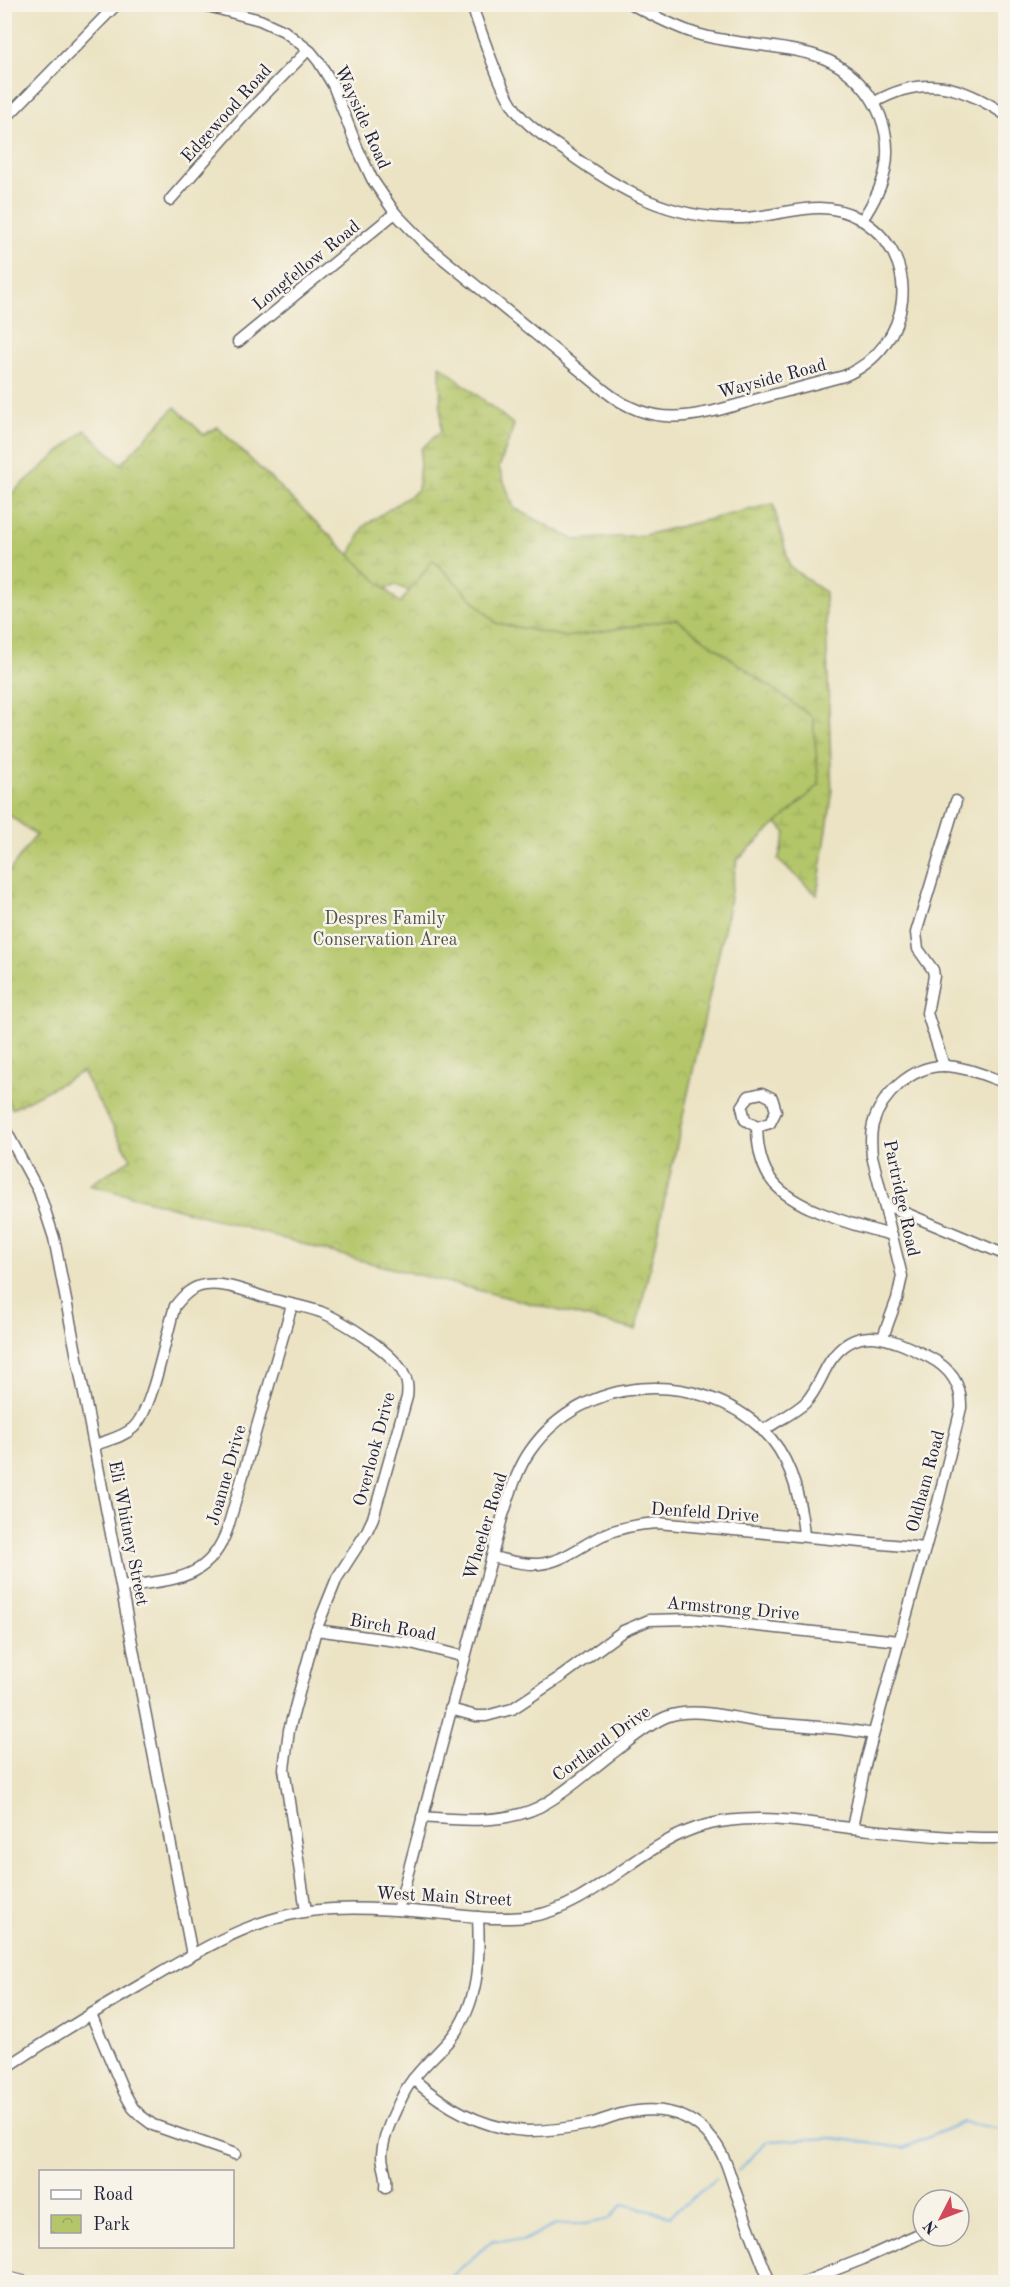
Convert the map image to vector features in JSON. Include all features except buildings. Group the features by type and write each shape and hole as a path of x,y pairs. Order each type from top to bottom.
{"main road":[{"path":"4,2277 24,2283"}],"street":[{"path":"4,120 117,4"},
{"name":"Wayside Road","path":"200,4 260,20 284,31 308,50 319,62 333,85 372,179 395,213 424,243 616,400 642,412 671,418 701,415 844,376 874,358 890,340 902,307 902,283 900,271 890,249 876,231 846,212 822,207 744,218 710,217 658,206 620,189 535,130 518,112 504,87 474,5"},
{"path":"631,4 697,34 806,52 826,59 853,76 875,102 885,132 887,162 879,189 861,220"},
{"name":"Edgewood Road","path":"170,200 243,117 308,50"},
{"path":"875,102 906,88 938,86 970,93 1005,115"},
{"name":"Longfellow Road","path":"238,342 395,213"},
{"path":"956,801 916,933 918,949 933,970 934,976 927,1013 944,1066 956,1067 1005,1083"},
{"name":"Partridge Road","path":"883,1337 897,1299 902,1276 872,1156 870,1139 876,1114 891,1091 930,1068 944,1066"},
{"name":"Eli Whitney Street","path":"4,1127 39,1192 50,1223 95,1445 192,1955"},
{"path":"757,1127 764,1168 778,1189 787,1197 832,1217 892,1235"},
{"path":"884,1204 1005,1255"},
{"name":"Overlook Drive","path":"95,1445 126,1433 140,1419 150,1393 175,1306 184,1295 201,1286 215,1284 319,1311 350,1327 399,1365 408,1386 407,1398 373,1518 337,1578 316,1630 289,1730 284,1769 306,1911"},
{"name":"Joanne Drive","path":"122,1587 180,1577 207,1564 217,1554 228,1527 292,1305"},
{"path":"763,1431 806,1402 831,1360 848,1344 861,1338 883,1337"},
{"name":"Oldham Road","path":"852,1828 873,1734 958,1423 962,1395 957,1383 942,1365 883,1337"},
{"name":"Wheeler Road","path":"398,1910 450,1709 515,1480 530,1451 555,1424 583,1404 616,1392 675,1388 710,1398 729,1407 763,1431 777,1449 796,1490 802,1513 804,1536"},
{"name":"Denfeld Drive","path":"492,1557 538,1564 553,1561 603,1535 624,1527 677,1523 925,1548"},
{"name":"Armstrong Drive","path":"450,1709 476,1716 486,1716 512,1709 562,1676 623,1630 649,1620 691,1619 898,1641"},
{"name":"Birch Road","path":"316,1630 411,1643 465,1658"},
{"name":"Cortland Drive","path":"422,1817 496,1818 533,1809 562,1792 646,1728 667,1717 679,1714 715,1715 873,1734"},
{"name":"West Main Street","path":"4,2069 91,2014 192,1955 252,1924 288,1914 343,1909 398,1910 478,1917 533,1916 559,1907 593,1888 665,1840 708,1824 737,1820 768,1820 935,1836 1005,1838"},
{"path":"386,2187 382,2156 384,2143 399,2104 413,2079 451,2037 471,2002 477,1978 478,1917"},
{"path":"91,2014 124,2092 133,2108 141,2116 153,2125 235,2154"},
{"path":"413,2079 431,2095 454,2109 481,2121 510,2129 535,2131 568,2127 642,2111 673,2112 688,2119 708,2134 722,2154 770,2283"},
{"path":"804,2283 911,2237"}],"green space":[{"path":"440,365 514,425 499,468 514,508 575,540 644,535 773,504 790,567 825,592 832,796 817,895 778,860 786,833 728,768 426,599 396,585 366,596 344,567 364,526 418,490 421,449 441,431"},
{"name":"Despres Family Conservation Area","path":"175,407 204,435 217,427 400,603 433,560 496,623 567,637 676,619 813,718 819,785 737,860 725,925 636,1330 363,1261 89,1185 131,1159 82,1072 12,1109 5,1095 5,877 36,835 5,812 5,499 85,430 121,464"}],"waterway":[{"path":"738,2170 768,2141 834,2138 904,2148 963,2122 1006,2130"},
{"path":"445,2282 493,2240 522,2241 557,2224 586,2224 609,2219 623,2204 670,2216 716,2179"}]}
